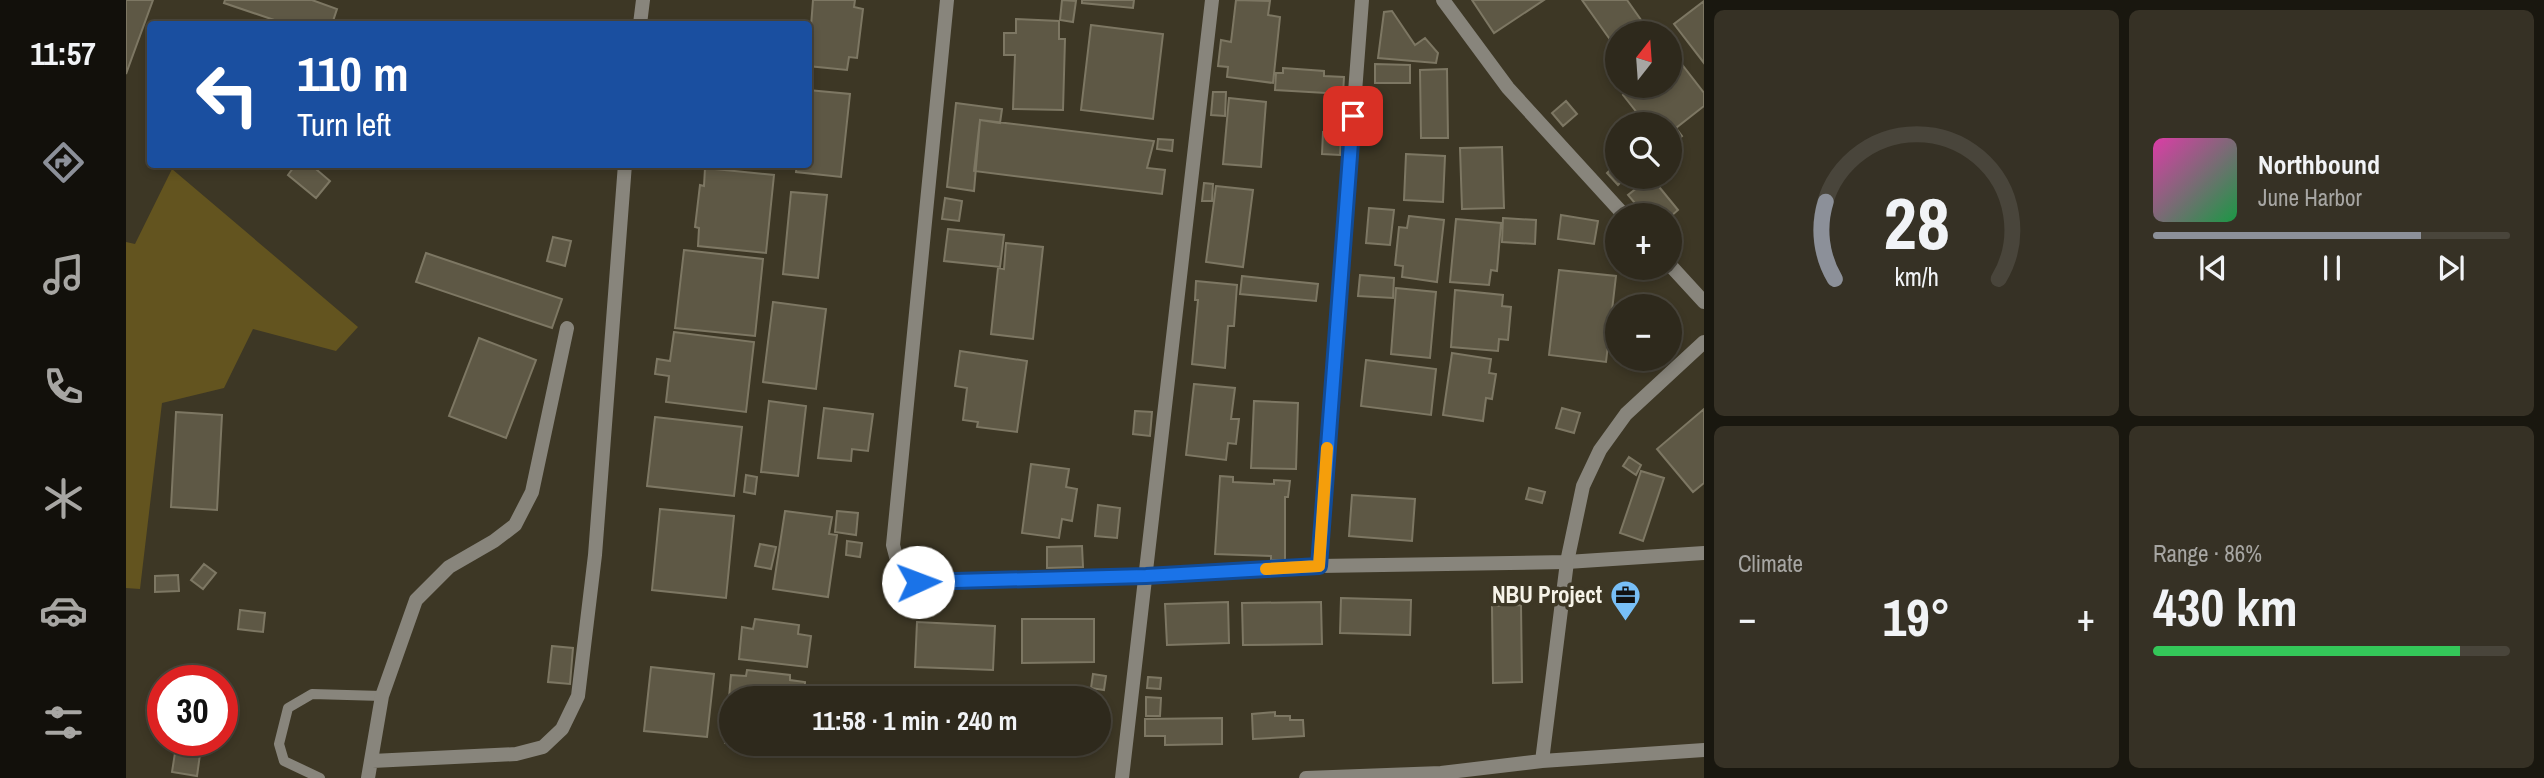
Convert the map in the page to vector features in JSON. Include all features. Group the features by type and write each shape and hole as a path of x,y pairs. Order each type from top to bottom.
{"street":[{"path":"640,21 643,0"},
{"path":"947,0 893,545 899,568 918,582 1146,576 1319,566 1567,562 1704,554"},
{"path":"1122,778 1212,0"},
{"path":"1319,566 1363,0"},
{"path":"1443,0 1508,88 1613,203"},
{"path":"372,761 516,754 543,747 562,729 578,696 595,555 625,168"},
{"path":"1682,278 1704,302"},
{"path":"368,778 382,696 415,600 449,567 494,541 515,525 532,492 567,328"},
{"path":"1542,761 1567,562 1583,486 1600,450 1626,414 1704,342"},
{"path":"1306,778 1442,776 1542,761 1704,750"}],"lane":[{"path":"320,778 284,761 279,744 288,708 312,694 382,696"}],"shaded area":[{"path":"172,169 358,327 336,351 253,329 224,388 162,403 140,589 126,588 126,242 135,244"}],"building":[{"path":"126,0 153,0 126,74"},
{"path":"225,0 312,0 337,9 333,21 277,21 224,3"},
{"path":"813,0 855,0 854,7 863,9 857,58 849,57 847,70 812,66"},
{"path":"1062,0 1076,1 1073,22 1060,20"},
{"path":"1082,0 1134,0 1133,8 1082,3"},
{"path":"1236,0 1270,1 1268,15 1280,17 1273,83 1227,77 1228,67 1218,66 1221,40 1231,42"},
{"path":"1472,0 1544,0 1494,33"},
{"path":"1582,0 1627,0 1642,21 1605,21 1605,32"},
{"path":"1704,1 1704,63 1682,34 1682,21 1678,21"},
{"path":"1392,11 1415,45 1425,38 1438,53 1436,63 1378,58 1384,12"},
{"path":"1016,19 1059,21 1059,39 1065,39 1063,110 1013,109 1015,55 1004,55 1004,33 1016,33"},
{"path":"1091,25 1163,34 1153,119 1081,110"},
{"path":"1375,64 1410,65 1410,83 1375,83"},
{"path":"1682,65 1704,93 1704,106 1682,123 1682,112 1636,112 1625,98 1682,98"},
{"path":"1283,68 1324,71 1324,76 1344,77 1343,94 1275,90 1276,73 1283,73"},
{"path":"1447,69 1448,138 1421,138 1420,70"},
{"path":"812,90 850,94 841,177 796,172 796,168 812,168"},
{"path":"1213,92 1226,92 1225,116 1211,115"},
{"path":"1229,98 1266,102 1261,167 1223,164"},
{"path":"1566,101 1577,114 1563,126 1552,113"},
{"path":"956,103 1002,109 1000,123 980,120 974,191 947,187"},
{"path":"980,120 1154,141 1147,168 1165,170 1162,194 974,171"},
{"path":"1323,132 1341,133 1340,155 1322,154"},
{"path":"1158,139 1173,140 1172,151 1157,149"},
{"path":"1502,147 1504,208 1462,209 1460,148"},
{"path":"1406,154 1445,156 1443,202 1404,200"},
{"path":"293,168 315,168 330,181 316,198 288,175"},
{"path":"705,168 774,175 766,253 698,246 699,228 695,227"},
{"path":"1204,183 1213,184 1212,201 1202,201"},
{"path":"1216,186 1253,190 1243,267 1206,262"},
{"path":"1636,189 1661,189 1672,203 1635,203 1628,195"},
{"path":"791,192 827,195 818,278 783,274"},
{"path":"945,198 962,201 959,221 942,219"},
{"path":"1369,208 1394,210 1390,245 1366,243"},
{"path":"1561,215 1598,221 1594,244 1558,239"},
{"path":"1409,216 1444,220 1437,282 1402,277 1403,266 1395,265 1399,227 1407,228"},
{"path":"1503,218 1536,220 1535,244 1502,242"},
{"path":"1456,219 1501,223 1497,271 1491,270 1489,285 1450,282"},
{"path":"948,229 1004,235 1000,267 944,261"},
{"path":"553,237 571,241 565,266 547,261"},
{"path":"1006,243 1043,247 1033,339 991,334 998,268 1004,269"},
{"path":"684,250 763,259 755,336 675,328"},
{"path":"426,253 562,299 552,328 416,282"},
{"path":"1559,270 1605,275 1605,280 1616,280 1614,294 1605,294 1605,362 1549,355"},
{"path":"1360,275 1394,278 1393,298 1358,296"},
{"path":"1242,276 1318,284 1316,301 1240,294"},
{"path":"1196,281 1237,285 1234,326 1228,326 1225,368 1192,364 1198,300 1195,300"},
{"path":"1396,288 1436,292 1430,358 1391,354"},
{"path":"1455,290 1503,295 1502,306 1511,307 1508,340 1499,339 1498,351 1451,347"},
{"path":"773,302 826,309 816,389 763,382"},
{"path":"674,332 754,342 746,412 666,402 669,376 655,374 657,359 670,361"},
{"path":"479,338 536,360 506,438 449,416"},
{"path":"960,351 1027,361 1017,432 977,427 978,422 963,420 967,388 955,386"},
{"path":"1452,353 1491,359 1489,373 1496,374 1492,399 1486,398 1483,421 1443,415"},
{"path":"1366,360 1436,369 1431,415 1361,406"},
{"path":"1194,384 1235,388 1231,419 1239,419 1236,444 1228,443 1226,460 1186,455"},
{"path":"769,401 806,406 798,476 761,472"},
{"path":"1254,401 1298,403 1296,469 1251,468"},
{"path":"824,408 873,414 868,451 852,449 851,461 818,458"},
{"path":"1562,408 1580,413 1574,433 1556,428"},
{"path":"1704,409 1704,483 1693,492 1657,449"},
{"path":"1135,411 1152,412 1150,436 1133,434"},
{"path":"176,412 222,415 217,510 171,507"},
{"path":"655,417 742,427 734,496 647,486"},
{"path":"1629,457 1641,465 1636,475 1623,466"},
{"path":"1031,464 1069,469 1066,487 1077,489 1072,521 1062,519 1059,538 1022,533"},
{"path":"1641,471 1664,478 1643,541 1620,533"},
{"path":"746,475 757,477 755,494 744,492"},
{"path":"1220,476 1233,477 1233,482 1274,484 1274,480 1290,481 1288,497 1285,497 1285,560 1271,560 1271,556 1215,554"},
{"path":"1529,488 1545,492 1542,503 1526,499"},
{"path":"1352,495 1415,499 1412,541 1349,536"},
{"path":"1098,505 1120,508 1117,538 1095,536"},
{"path":"660,509 734,516 726,598 652,590"},
{"path":"785,511 832,517 829,534 837,535 828,597 773,589"},
{"path":"837,511 858,513 856,535 835,532"},
{"path":"847,541 862,543 860,557 846,555"},
{"path":"760,544 776,547 771,569 755,566"},
{"path":"1082,546 1083,567 1047,568 1047,547"},
{"path":"204,564 216,573 203,589 191,580"},
{"path":"178,575 179,591 155,592 155,576"},
{"path":"1341,598 1411,600 1410,635 1340,633"},
{"path":"1228,602 1229,643 1167,645 1165,604"},
{"path":"1321,602 1322,644 1243,645 1242,603"},
{"path":"1521,605 1522,682 1493,683 1492,606"},
{"path":"240,610 265,613 263,632 238,629"},
{"path":"755,619 799,625 798,634 811,636 807,667 739,659 742,627 753,629"},
{"path":"1022,619 1094,619 1094,662 1022,663"},
{"path":"917,622 995,626 993,670 915,667"},
{"path":"552,646 573,648 570,684 548,682"},
{"path":"651,667 714,674 707,737 644,731"},
{"path":"747,670 790,675 790,680 805,682 805,686 730,686 731,675 746,676"},
{"path":"1093,674 1106,676 1105,686 1091,686"},
{"path":"1148,677 1161,678 1160,689 1147,688"},
{"path":"1146,697 1161,698 1160,716 1146,716"},
{"path":"1275,712 1275,716 1290,716 1290,720 1303,720 1304,736 1253,739 1252,714"},
{"path":"1222,718 1222,744 1165,745 1165,736 1145,736 1145,719"},
{"path":"174,756 200,756 197,776 172,772"}],"slow traffic":[{"path":"1266,569 1319,566 1327,448"}],"place":[{"name":"NBU Project","path":"1625,622"}],"route":[{"path":"918,582 1146,576 1319,566 1353,116"}]}
